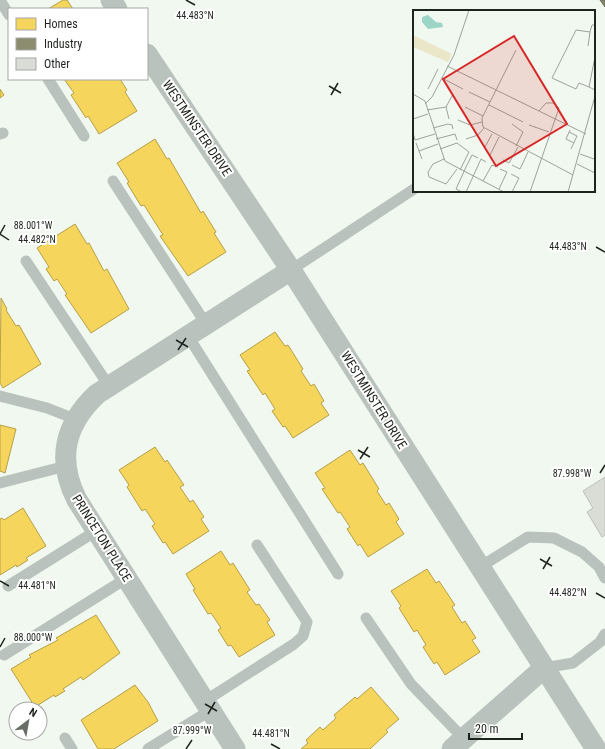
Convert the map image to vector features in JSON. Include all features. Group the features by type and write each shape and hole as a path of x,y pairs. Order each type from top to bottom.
{"street":[{"name":"WESTMINSTER DRIVE","path":"148,56 291,270 596,749"},
{"name":"PRINCETON PLACE","path":"235,749 96,531 71,488 65,454 69,435 75,419 84,406 97,394 291,270"},
{"path":"458,744 544,668"}],"lane":[{"path":"0,0 8,13"},
{"path":"49,80 84,136"},
{"path":"113,181 206,324"},
{"path":"291,270 413,190"},
{"path":"26,261 109,386"},
{"path":"188,336 338,574"},
{"path":"0,396 47,408 75,419"},
{"path":"0,483 66,466"},
{"path":"8,586 96,531"},
{"path":"480,567 528,537 554,538 582,552 599,567 605,578"},
{"path":"148,749 303,636 307,622 257,545"},
{"path":"4,655 126,578"},
{"path":"366,618 411,684 458,744"},
{"path":"544,668 573,663 600,642 605,634"},
{"path":"65,738 72,749"}],"building: Homes":[{"path":"63,0 67,0 72,8 50,8"},
{"path":"65,80 121,80 127,90 125,92 137,111 99,134 88,116 86,118 71,95 74,93"},
{"path":"0,89 4,95 0,98"},
{"path":"155,139 167,159 169,158 201,213 203,211 226,252 188,276 160,236 163,235 144,205 141,206 127,183 129,182 117,163"},
{"path":"75,224 87,244 89,243 104,271 107,269 129,309 91,333 65,295 67,294 57,279 54,281 46,269 49,267 37,248"},
{"path":"1,298 7,309 6,310 16,326 19,325 41,364 3,388 0,383"},
{"path":"275,332 285,346 288,345 303,369 301,371 311,386 314,384 324,401 321,403 329,415 293,438 272,411 275,409 265,393 263,395 247,371 250,370 240,355"},
{"path":"0,425 16,429 5,473 0,471"},
{"path":"155,447 165,462 167,460 184,485 180,487 190,502 193,500 204,517 201,519 209,531 173,554 165,542 163,543 152,526 155,524 145,509 142,511 127,487 129,485 119,470"},
{"path":"350,450 360,465 363,463 379,489 377,491 386,505 389,503 399,519 396,522 404,534 368,557 360,544 358,546 347,529 350,527 340,512 338,513 322,489 325,488 315,473"},
{"path":"23,508 46,546 26,558 28,560 17,567 16,565 0,575 0,519 2,518 4,520"},
{"path":"221,551 230,565 233,563 250,590 247,592 256,605 259,604 270,620 267,622 275,635 239,657 231,645 228,646 218,630 221,628 211,613 208,614 193,590 195,589 186,574"},
{"path":"427,569 436,583 439,581 455,605 452,607 462,623 465,621 476,638 472,640 480,652 445,675 437,662 434,664 423,647 426,645 417,630 414,632 399,608 401,606 391,591"},
{"path":"96,615 120,653 83,680 81,677 63,689 65,691 55,697 54,695 44,701 31,701 11,669 31,657 29,655 58,640 56,638"},
{"path":"135,685 148,702 158,721 114,749 98,749 81,720"},
{"path":"371,687 399,719 386,730 388,732 370,749 301,749 308,743 306,740 320,727 323,730 336,718 334,715 355,697 357,699"}],"building: Industry":[{"path":"600,0 605,0 605,7"}],"building: Other":[{"path":"605,477 605,535 602,537 587,512 593,508 583,491"}]}
